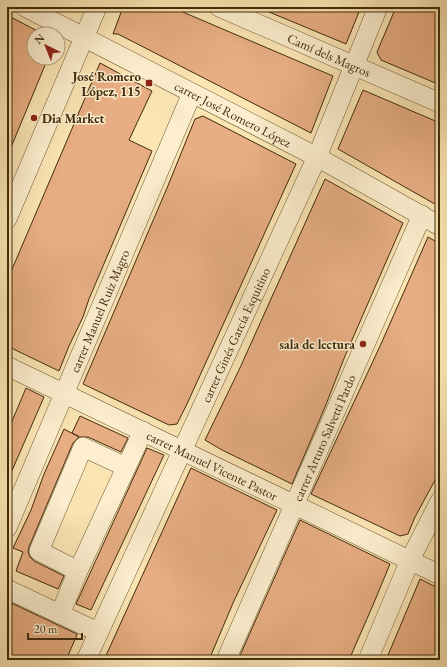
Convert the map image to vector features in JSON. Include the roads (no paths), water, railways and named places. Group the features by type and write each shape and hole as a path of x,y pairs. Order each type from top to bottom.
{"street":[{"name":"carrer José Romero López","path":"25,7 317,157 440,226"},
{"path":"7,219 97,7"},
{"name":"Camí dels Magros","path":"219,7 240,11 354,66 440,103"},
{"name":"carrer Ginés García Esquitino","path":"86,660 317,157 378,7"},
{"name":"carrer Manuel Ruiz Magro","path":"7,528 192,93"},
{"name":"carrer Arturo Salvetti Pardo","path":"226,660 422,215"},
{"name":"carrer Manuel Vicente Pastor","path":"7,366 440,575"},
{"path":"60,614 142,431"},
{"path":"78,571 39,551 83,447 126,467"},
{"path":"368,660 410,560 440,501"},
{"path":"7,589 98,632"}],"place":[{"name":"José Romero López, 115","path":"149,83"},
{"name":"Dia Market","path":"34,118"},
{"name":"sala de lectura","path":"363,344"}]}
